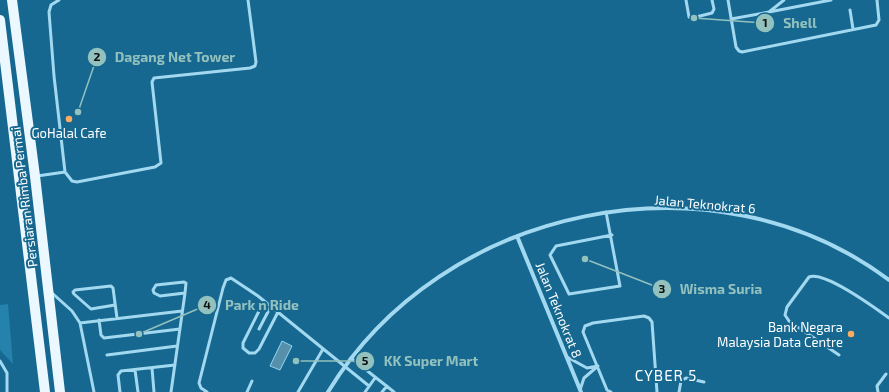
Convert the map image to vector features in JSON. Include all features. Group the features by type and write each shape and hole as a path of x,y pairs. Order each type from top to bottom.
{"main road":[{"name":"Persiaran Rimba Permai","path":"12,0 35,176 60,389"},
{"path":"17,0 19,52"},
{"name":"Persiaran Rimba Permai","path":"0,20 45,392"},
{"path":"0,32 5,55"},
{"path":"36,311 38,392"}],"street":[{"name":"Jalan Teknokrat 6","path":"328,392 351,358 380,325 420,290 445,272 484,250 517,236 571,218 606,212 644,209 682,209 751,216 817,239 852,256 889,280"},
{"name":"Jalan Teknokrat 8","path":"517,236 581,391"}],"lane":[{"path":"59,0 51,5 49,12 54,76 65,171 72,181 77,182 160,165 162,160 152,80 156,77 254,67 256,62 248,0"},
{"path":"686,0 689,17 692,18 712,13 714,9 712,0"},
{"path":"729,0 736,47 742,52 878,23 877,0"},
{"path":"769,12 784,0"},
{"path":"731,19 831,0"},
{"path":"850,10 853,29"},
{"path":"35,176 65,171"},
{"path":"606,212 612,235 620,286 569,294 550,255 556,246 612,235"},
{"path":"838,355 789,321 785,315 786,307 809,277 821,276 862,299 889,318"},
{"path":"207,392 201,388 199,383 226,280 231,278 236,280 271,306 369,386"},
{"path":"171,392 180,330 182,311 185,293 186,283 156,285 153,290 154,293 160,296 185,293"},
{"path":"115,305 91,309 79,299 74,292 75,290 111,286 113,288 117,318"},
{"path":"48,289 72,311 80,322 94,392"},
{"path":"264,301 243,343 243,348 247,352 255,353 260,350 278,312"},
{"path":"259,329 271,306"},
{"path":"80,322 182,311"},
{"path":"611,392 607,390 584,332 585,326 593,323 644,316 649,318 652,322 657,392"},
{"path":"99,320 101,335 104,338 180,330"},
{"path":"106,355 177,346"},
{"path":"298,392 323,349"},
{"path":"567,357 587,368 598,366"},
{"path":"351,358 394,392"},
{"path":"0,361 7,373 7,392"},
{"path":"120,392 118,373 175,365"},
{"path":"581,391 584,378 598,366"},
{"path":"152,368 154,392"},
{"path":"135,370 138,392"},
{"path":"878,392 877,386 886,374"},
{"path":"365,392 376,378"},
{"path":"679,392 681,381 686,378 704,382"},
{"path":"247,392 252,381"},
{"path":"382,392 387,386"}],"shaded area":[{"path":"8,304 13,364 0,350 0,305"},
{"path":"282,341 292,346 280,370 270,366"}],"place":[{"name":"Shell","path":"694,18"},
{"name":"Dagang Net Tower","path":"78,112"},
{"name":"GoHalal Cafe","path":"69,119"},
{"name":"Wisma Suria","path":"585,259"},
{"name":"Park n Ride","path":"139,334"},
{"name":"Bank Negara Malaysia Data Centre","path":"851,334"},
{"name":"KK Super Mart","path":"296,361"}],"district":[{"name":"CYBER 5","path":"666,376"}]}
